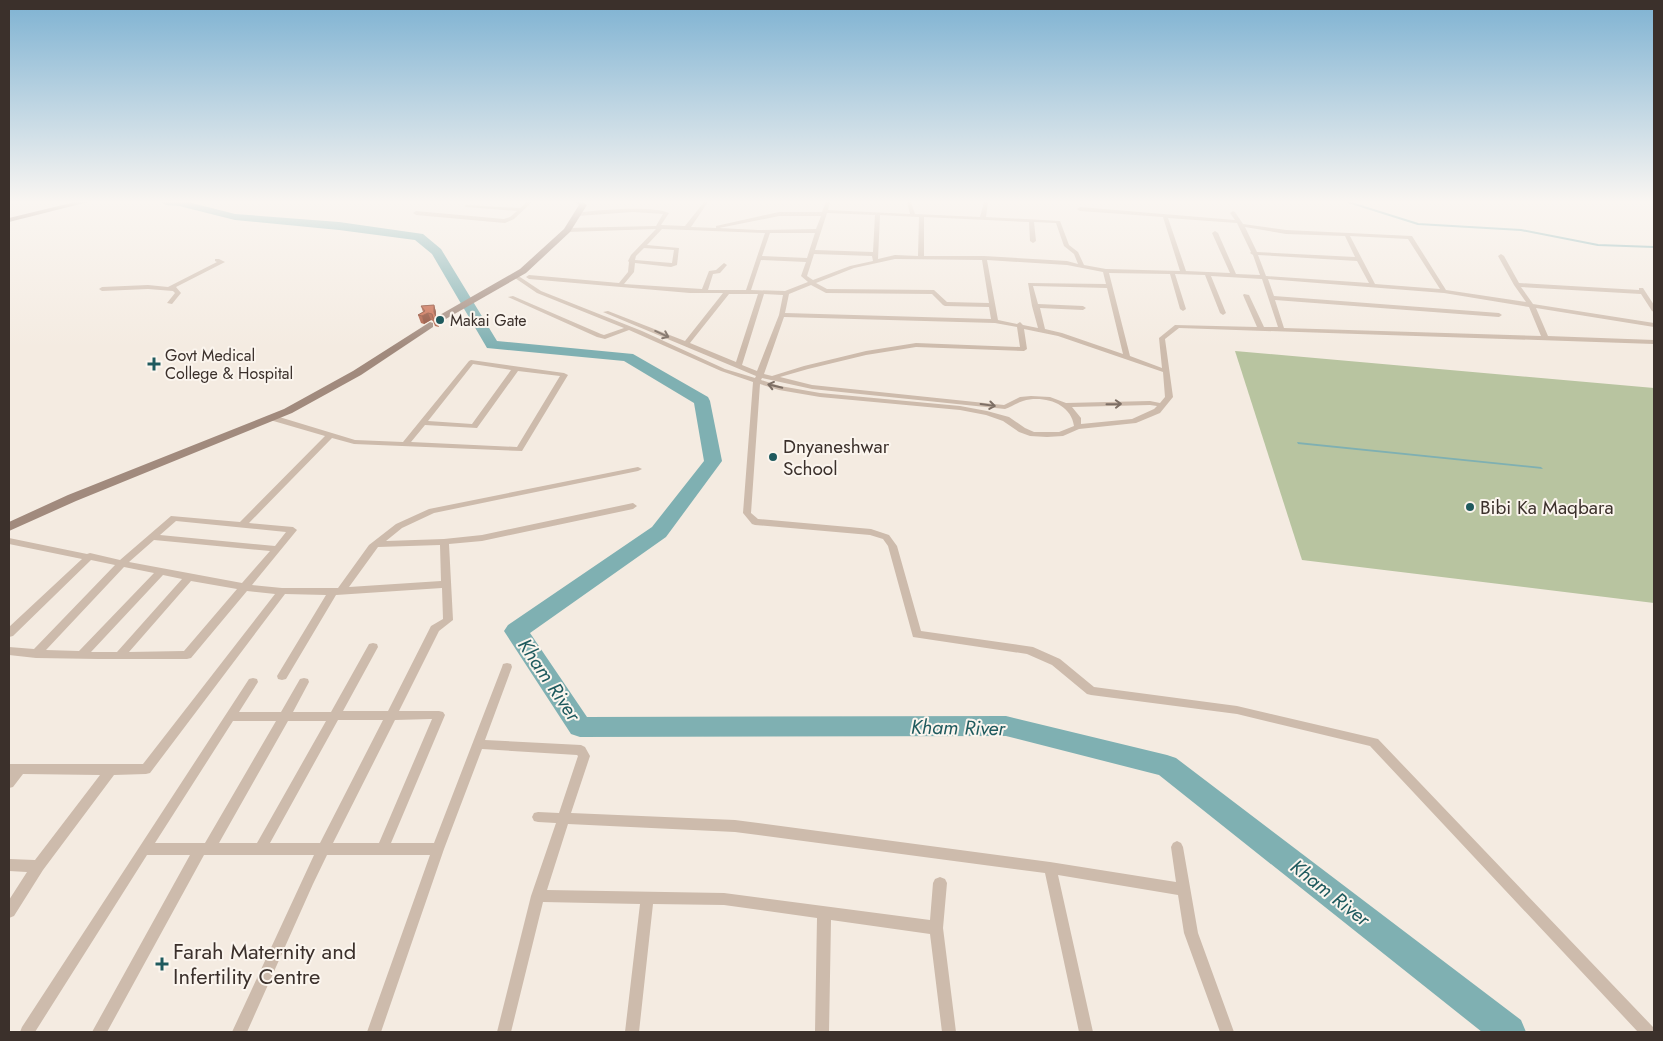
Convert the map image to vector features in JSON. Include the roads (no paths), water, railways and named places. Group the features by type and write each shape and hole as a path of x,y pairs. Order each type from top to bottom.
{"street":[{"path":"526,274 548,251"},
{"path":"620,286 630,272 630,261 638,251"},
{"path":"630,261 676,264 677,251"},
{"path":"748,292 762,251"},
{"path":"875,262 876,251"},
{"path":"922,251 922,257"},
{"path":"1073,251 1082,266"},
{"path":"1176,251 1183,272"},
{"path":"1223,251 1234,275"},
{"path":"1355,251 1373,286"},
{"path":"1418,251 1444,292"},
{"path":"876,254 812,252 804,276 826,291 934,292 944,304 992,305"},
{"path":"1280,328 1264,277 1253,253 1359,259"},
{"path":"1501,256 1517,285 1532,306 1545,338"},
{"path":"445,316 488,290 515,276 526,274 620,286 786,293 852,267 895,257 922,257 984,258 1066,263 1106,271 1234,275 1444,292 1654,325"},
{"path":"759,258 809,260"},
{"path":"984,258 995,321"},
{"path":"170,288 222,262 217,260"},
{"path":"705,291 711,272 718,272 724,266"},
{"path":"1106,271 1127,358"},
{"path":"1172,272 1183,309"},
{"path":"526,274 546,290 646,327 738,366 758,379 771,378 814,365 916,345 1024,349 1020,324"},
{"path":"1207,274 1224,313"},
{"path":"515,276 539,292 629,328 723,370 820,395 960,408 1006,418 1022,430 1033,434 1060,434 1078,428 1133,420 1157,411 1169,397 1162,338 1177,326 1654,342"},
{"path":"1042,329 1030,284 1110,286"},
{"path":"1517,285 1642,291 1654,310"},
{"path":"102,289 148,287 175,289 178,293 170,303"},
{"path":"686,344 727,292"},
{"path":"738,366 761,292"},
{"path":"786,293 782,315 758,379 747,513 755,522 871,532 886,537 892,546 917,634 1029,650 1056,662 1091,691 1237,710 1374,742 1648,1032"},
{"path":"1246,295 1261,328"},
{"path":"511,297 599,336 605,337 629,328"},
{"path":"1271,298 1498,315"},
{"path":"1036,306 1083,308"},
{"path":"782,315 995,321 1020,324 1042,329 1165,371"},
{"path":"9,526 72,498 288,412 430,325"},
{"path":"273,418 354,442 405,445 519,449 564,375 471,362 405,445"},
{"path":"422,423 474,426 516,368"},
{"path":"771,378 812,387 1006,407 1016,402 1035,398 1048,399 1066,405 1150,403 1161,405"},
{"path":"1066,405 1077,415 1078,428"},
{"path":"1006,407 1006,418"},
{"path":"242,525 330,435"},
{"path":"282,676 337,591 372,547 399,526 432,511 638,469"},
{"path":"377,544 444,542 482,538 632,506"},
{"path":"9,652 36,654 120,656 187,655 293,530 174,518 122,563 36,654"},
{"path":"152,537 277,549"},
{"path":"9,541 189,577 244,587 282,591 337,591 447,584"},
{"path":"239,1032 324,850 391,715 436,629 448,620 444,542"},
{"path":"9,633 90,556"},
{"path":"82,655 161,570"},
{"path":"120,656 189,577"},
{"path":"9,783 14,769 146,769 282,591"},
{"path":"260,850 372,646"},
{"path":"374,1032 438,849 507,667"},
{"path":"27,1032 253,682"},
{"path":"99,1032 304,682"},
{"path":"230,717 437,714 440,717 382,850"},
{"path":"478,744 581,750 584,756 538,896 504,1032"},
{"path":"9,911 38,866 111,770"},
{"path":"538,817 734,826 1050,868 1184,890"},
{"path":"1177,847 1190,933 1226,1032"},
{"path":"144,849 438,849"},
{"path":"9,864 38,866"},
{"path":"1050,868 1086,1032"},
{"path":"940,883 936,928 949,1032"},
{"path":"538,896 724,899 936,928"},
{"path":"632,1032 647,898"},
{"path":"822,1032 824,913"}],"water":[{"path":"1297,442 1541,467 1543,469 1298,444"}],"waterway":[{"name":"Kham River","path":"435,251 492,345 628,357 702,401 713,461 659,532 516,631 580,727 1006,726 1167,766 1509,1032"}],"place":[{"name":"Makai Gate","path":"440,320"},
{"name":"Govt Medical College & Hospital","path":"154,364"},
{"name":"Dnyaneshwar School","path":"773,457"},
{"name":"Bibi Ka Maqbara","path":"1470,507"},
{"name":"Farah Maternity and Infertility Centre","path":"162,964"}]}
